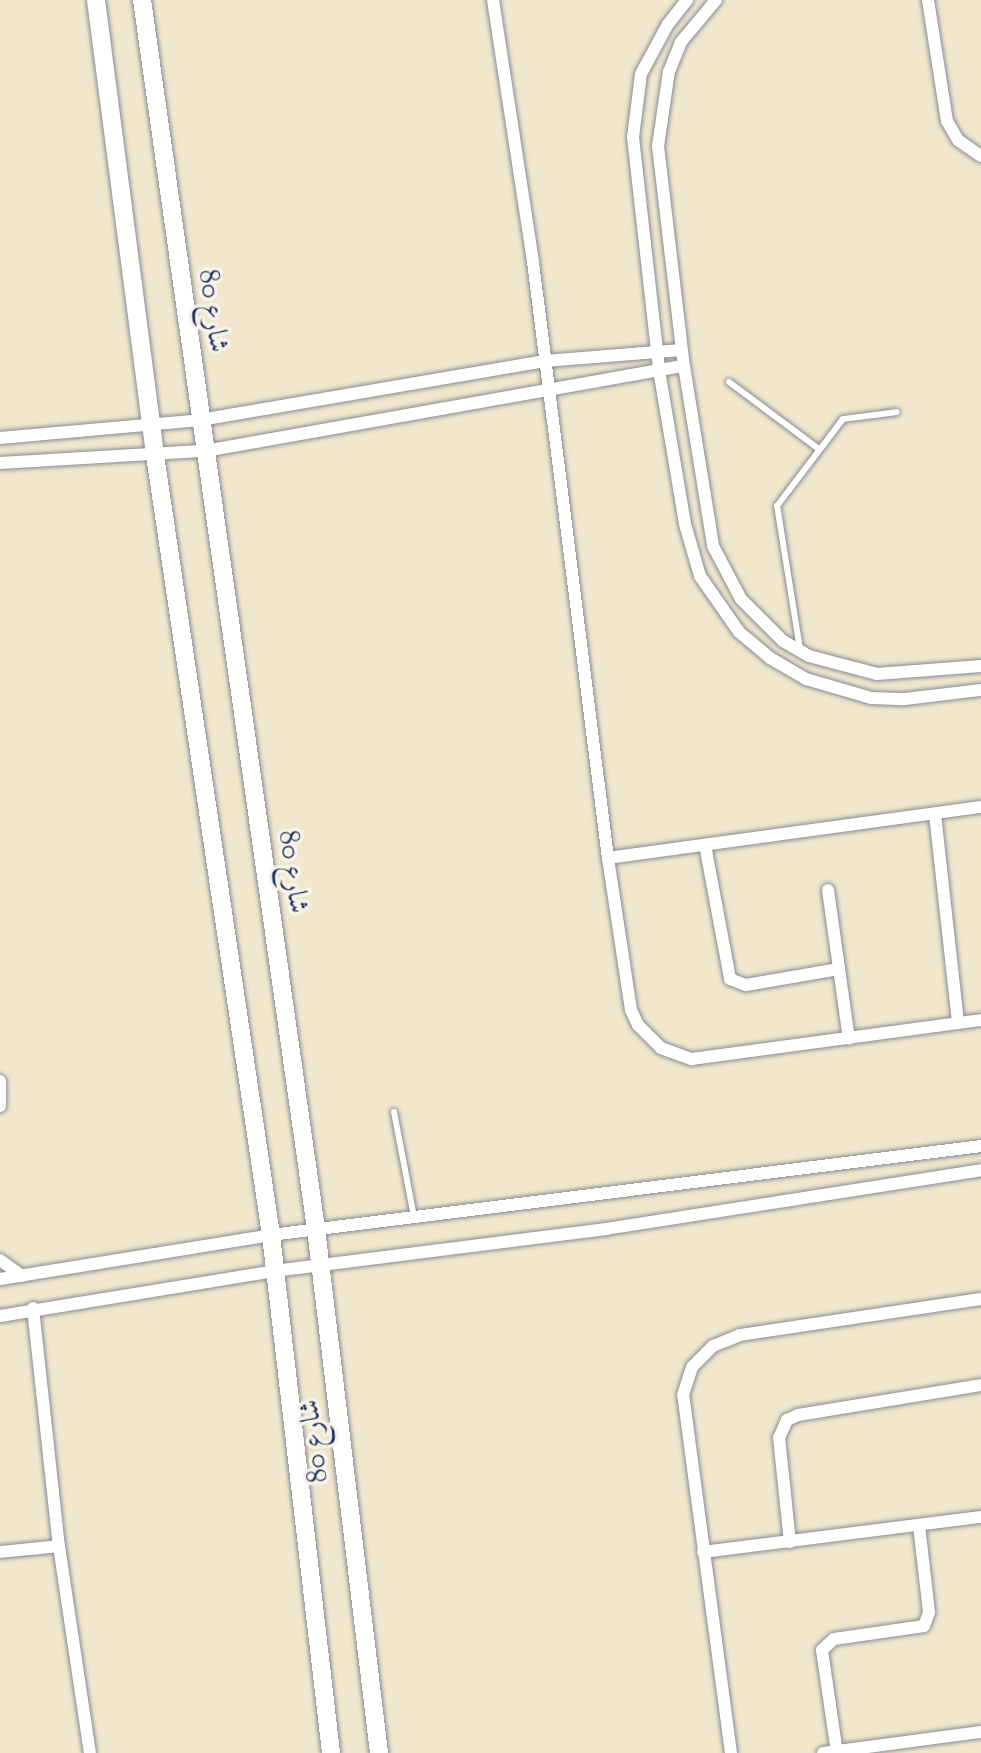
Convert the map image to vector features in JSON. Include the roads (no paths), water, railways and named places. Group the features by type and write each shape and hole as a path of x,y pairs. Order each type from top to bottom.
{"street":[{"name":"شارع 80","path":"96,0 155,455 271,1235 331,1753"},
{"name":"شارع 80","path":"142,0 316,1229 379,1753"},
{"path":"493,0 545,361 546,388 608,858 631,1010 648,1038 661,1048 692,1059 981,1020"},
{"path":"687,0 668,24 641,74 633,138 659,370 691,551 714,599 739,632 771,658 838,691 905,699 981,690"},
{"path":"716,0 681,42 669,71 658,146 684,366 713,546 741,599 761,622 800,650 831,665 877,674 981,666"},
{"path":"928,0 947,121 958,140 981,156"},
{"path":"0,438 200,420 545,361 682,350"},
{"path":"0,463 205,451 546,388 684,366"},
{"path":"608,858 981,807"},
{"path":"935,814 958,1023"},
{"path":"705,845 730,979 747,985 839,969"},
{"path":"828,890 849,1038"},
{"path":"0,1081 0,1106"},
{"path":"0,1279 271,1235 414,1220 981,1146"},
{"path":"0,1315 274,1271 321,1268 981,1170"},
{"path":"0,1260 22,1276"},
{"path":"731,1753 683,1395 701,1355 740,1335 981,1299"},
{"path":"33,1308 59,1546 90,1753"},
{"path":"790,1542 779,1438 787,1420 798,1415 981,1385"},
{"path":"704,1552 981,1517"},
{"path":"837,1752 822,1650 834,1639 920,1629 928,1622 919,1526"},
{"path":"0,1552 59,1546"},
{"path":"823,1753 981,1732"}],"lane":[{"path":"729,382 819,449"},
{"path":"800,650 777,506 843,419 897,412"},
{"path":"394,1112 414,1220"}]}
